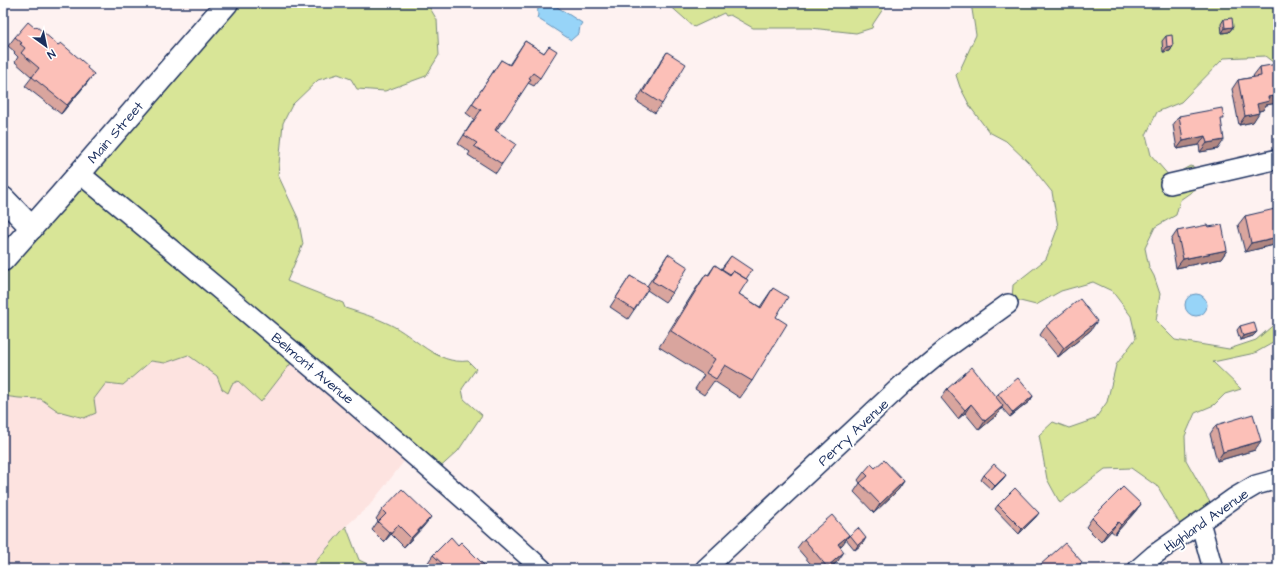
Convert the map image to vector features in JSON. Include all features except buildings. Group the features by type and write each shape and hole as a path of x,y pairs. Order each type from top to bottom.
{"main road":[{"name":"Main Street","path":"3,260 227,3"},
{"path":"3,198 32,228"}],"street":[{"path":"1170,184 1278,159"},
{"name":"Belmont Avenue","path":"79,173 187,262 395,438 542,569"},
{"name":"Perry Avenue","path":"705,569 904,383 944,350 1008,304"},
{"name":"Highland Avenue","path":"1138,569 1234,498 1256,485 1278,479"},
{"path":"1200,522 1213,569"}],"shaded area":[{"path":"188,355 217,376 232,384 295,358 409,455 369,506 346,526 313,565 283,563 284,569 3,569 3,396 41,399 58,411 94,399 106,383 123,385 152,361 165,363"}],"green space":[{"path":"229,3 427,3 437,20 439,55 426,76 385,91 357,89 351,79 338,74 318,80 292,105 283,123 278,175 298,218 303,244 287,281 343,303 345,308 367,315 399,329 426,348 446,359 468,361 476,369 462,389 464,399 482,415 458,451 434,473 295,358 261,402 238,381 232,384 228,393 222,389 217,376 188,355 165,363 151,361 123,385 106,383 94,399 96,413 84,418 58,411 41,399 3,396 3,266"},
{"path":"667,3 887,3 873,24 872,28 856,33 811,28 753,28 730,15 726,16 724,13 694,27"},
{"path":"971,3 1278,3 1278,66 1265,56 1224,58 1181,102 1157,112 1146,135 1151,155 1170,177 1190,166 1215,173 1214,176 1180,200 1176,215 1155,227 1145,248 1149,267 1154,276 1160,294 1156,321 1175,340 1229,349 1256,340 1278,321 1278,340 1255,353 1213,362 1241,389 1225,394 1214,405 1195,413 1185,436 1186,460 1216,513 1185,533 1158,487 1131,468 1105,469 1060,503 1047,479 1039,435 1053,422 1069,428 1095,419 1107,402 1116,365 1136,338 1131,316 1112,291 1093,282 1061,291 1036,305 1012,299 1013,285 1046,259 1058,227 1052,192 1028,162 1006,141 989,132 971,108 960,87 956,75 959,72 976,35"},
{"path":"346,526 359,560 378,569 284,569 282,563 313,565"}],"water":[{"path":"551,3 582,23 579,33 571,40 537,18 539,6 541,4"},
{"path":"1196,294 1204,297 1207,305 1204,313 1196,316 1188,313 1185,305 1188,297"}]}
